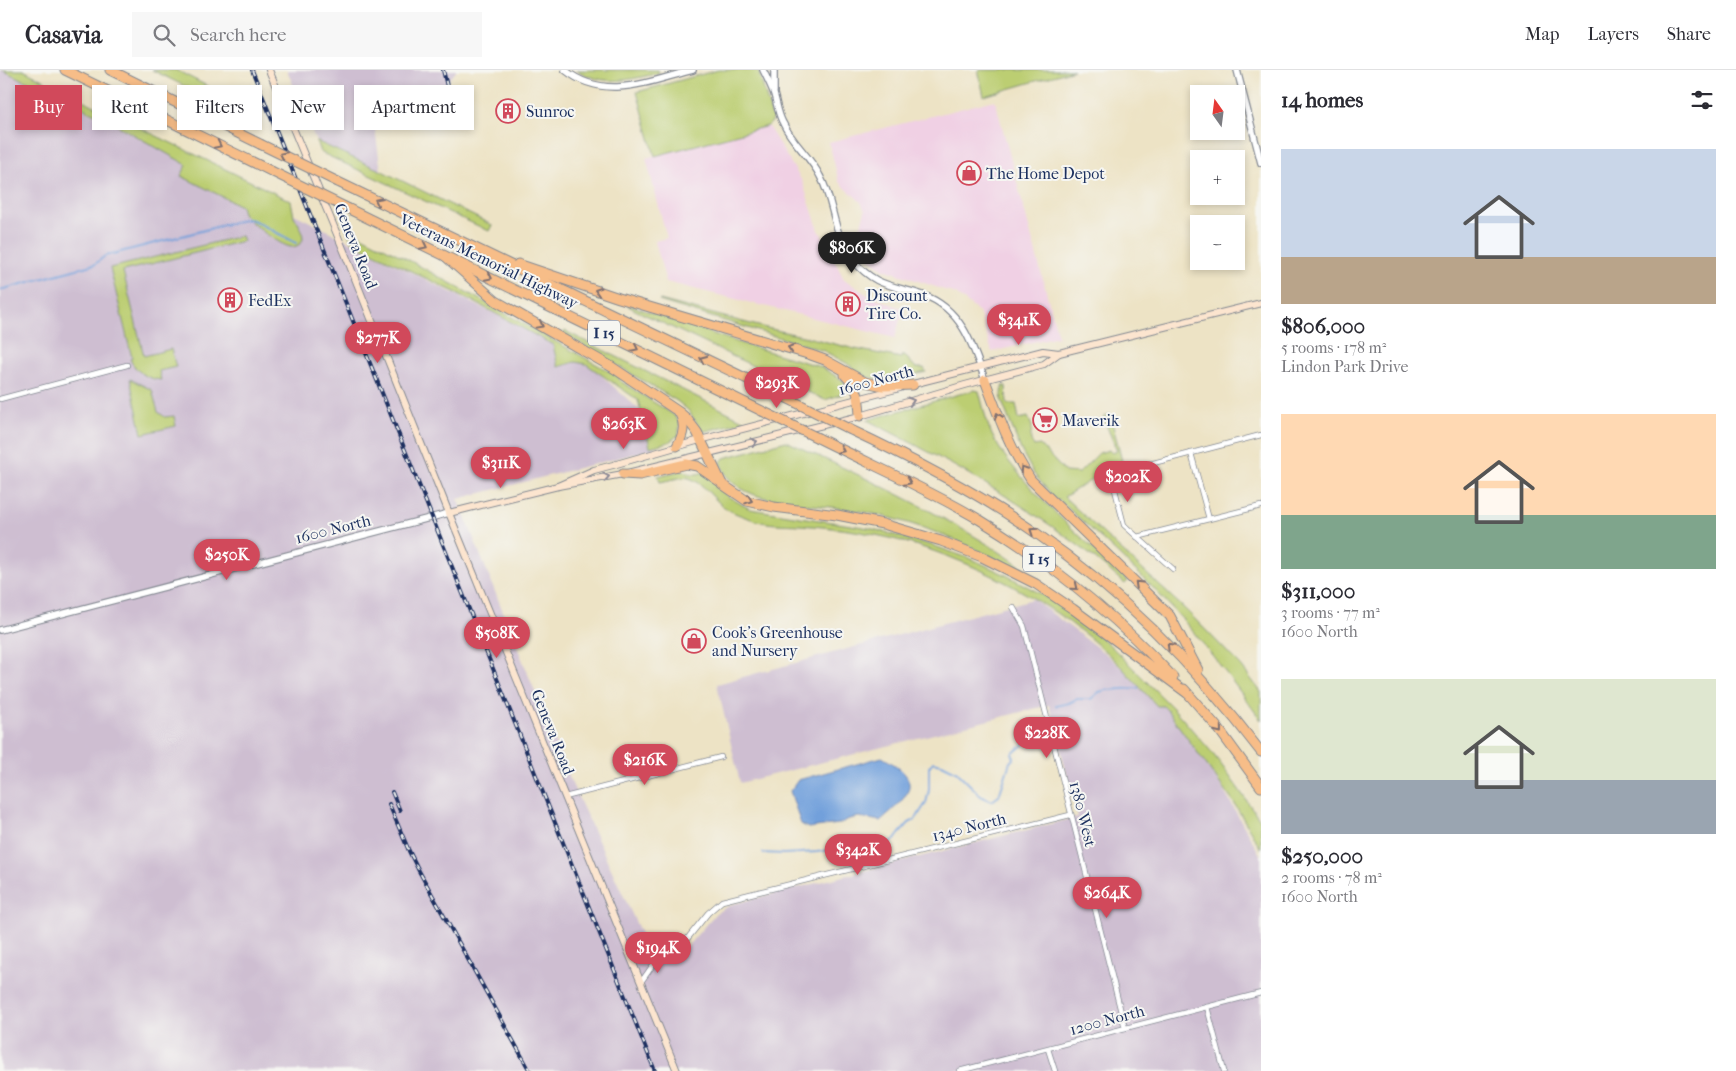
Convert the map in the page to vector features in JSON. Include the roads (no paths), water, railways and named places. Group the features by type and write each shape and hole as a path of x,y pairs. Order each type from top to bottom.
{"highway":[{"name":"Veterans Memorial Highway","path":"64,70 946,501 986,524 1064,578 1160,662 1224,736 1261,787"},
{"name":"Veterans Memorial Highway","path":"110,70 795,402 959,485 1038,534 1120,598 1204,681 1261,752"},
{"path":"485,253 619,298 811,354 865,382 883,386 913,384"},
{"path":"445,256 496,301 612,366 679,412 692,425 722,484"},
{"path":"836,366 856,387 860,416"},
{"path":"985,380 1009,444 1031,480 1170,616 1204,681"},
{"path":"677,446 683,432 682,418 679,412"},
{"path":"622,474 640,475 686,464 697,466 747,501 883,524 941,540 982,557 1036,584 1072,608 1187,693"}],"main road":[{"name":"Geneva Road","path":"269,70 677,1071"},
{"name":"1600 North","path":"558,486 594,470 677,446 980,366 1043,351 1059,353 1261,303"},
{"name":"1600 North","path":"449,513 558,486 622,474 860,416 1044,364 1059,353"}],"street":[{"path":"565,70 574,77 597,86 619,87 693,70"},
{"path":"763,70 774,94 785,128 820,175 838,234 842,244 854,261 866,273 883,283 923,295 950,311 968,335 985,380"},
{"path":"774,70 774,94"},
{"path":"1237,70 1258,138 1261,163"},
{"path":"0,399 127,365"},
{"path":"1173,569 1124,526 1111,474 1261,435"},
{"path":"1191,453 1209,519"},
{"path":"1137,537 1261,506"},
{"name":"1600 North","path":"0,630 449,513"},
{"name":"1380 West","path":"1013,608 1024,626 1125,1028"},
{"path":"565,797 721,757"},
{"name":"1340 North","path":"660,955 683,944 708,912 722,902 1070,814"},
{"path":"629,953 660,955"},
{"path":"641,982 660,955"},
{"name":"1200 North","path":"959,1071 1261,993"},
{"path":"1207,1007 1224,1071"},
{"path":"1048,1049 1055,1071"}],"water":[{"path":"882,757 904,773 909,781 909,788 899,803 880,821 859,817 839,824 808,828 801,824 790,791 798,780"}],"waterway":[{"path":"0,290 95,264 105,256 247,219 253,220 296,243"},
{"path":"1056,706 1077,699 1091,699 1099,692 1107,690 1138,688"},
{"path":"763,853 817,852 853,846 857,843 861,843 866,847 892,842 909,823 915,820 926,803 929,790 929,767 933,762 956,771 981,796 992,801 999,796 1010,762 1014,758 1012,754 1023,745 1025,738 1039,722"}],"railway":[{"path":"252,70 655,1071"},
{"path":"443,70 447,85"},
{"path":"392,792 400,811"},
{"path":"389,804 419,871 530,1071"}],"place":[{"name":"Sunroc","path":"508,111"},
{"name":"The Home Depot","path":"969,173"},
{"name":"FedEx","path":"230,300"},
{"name":"Discount Tire Co.","path":"848,304"},
{"name":"Maverik","path":"1045,420"},
{"name":"Cook's Greenhouse and Nursery","path":"694,641"}]}
